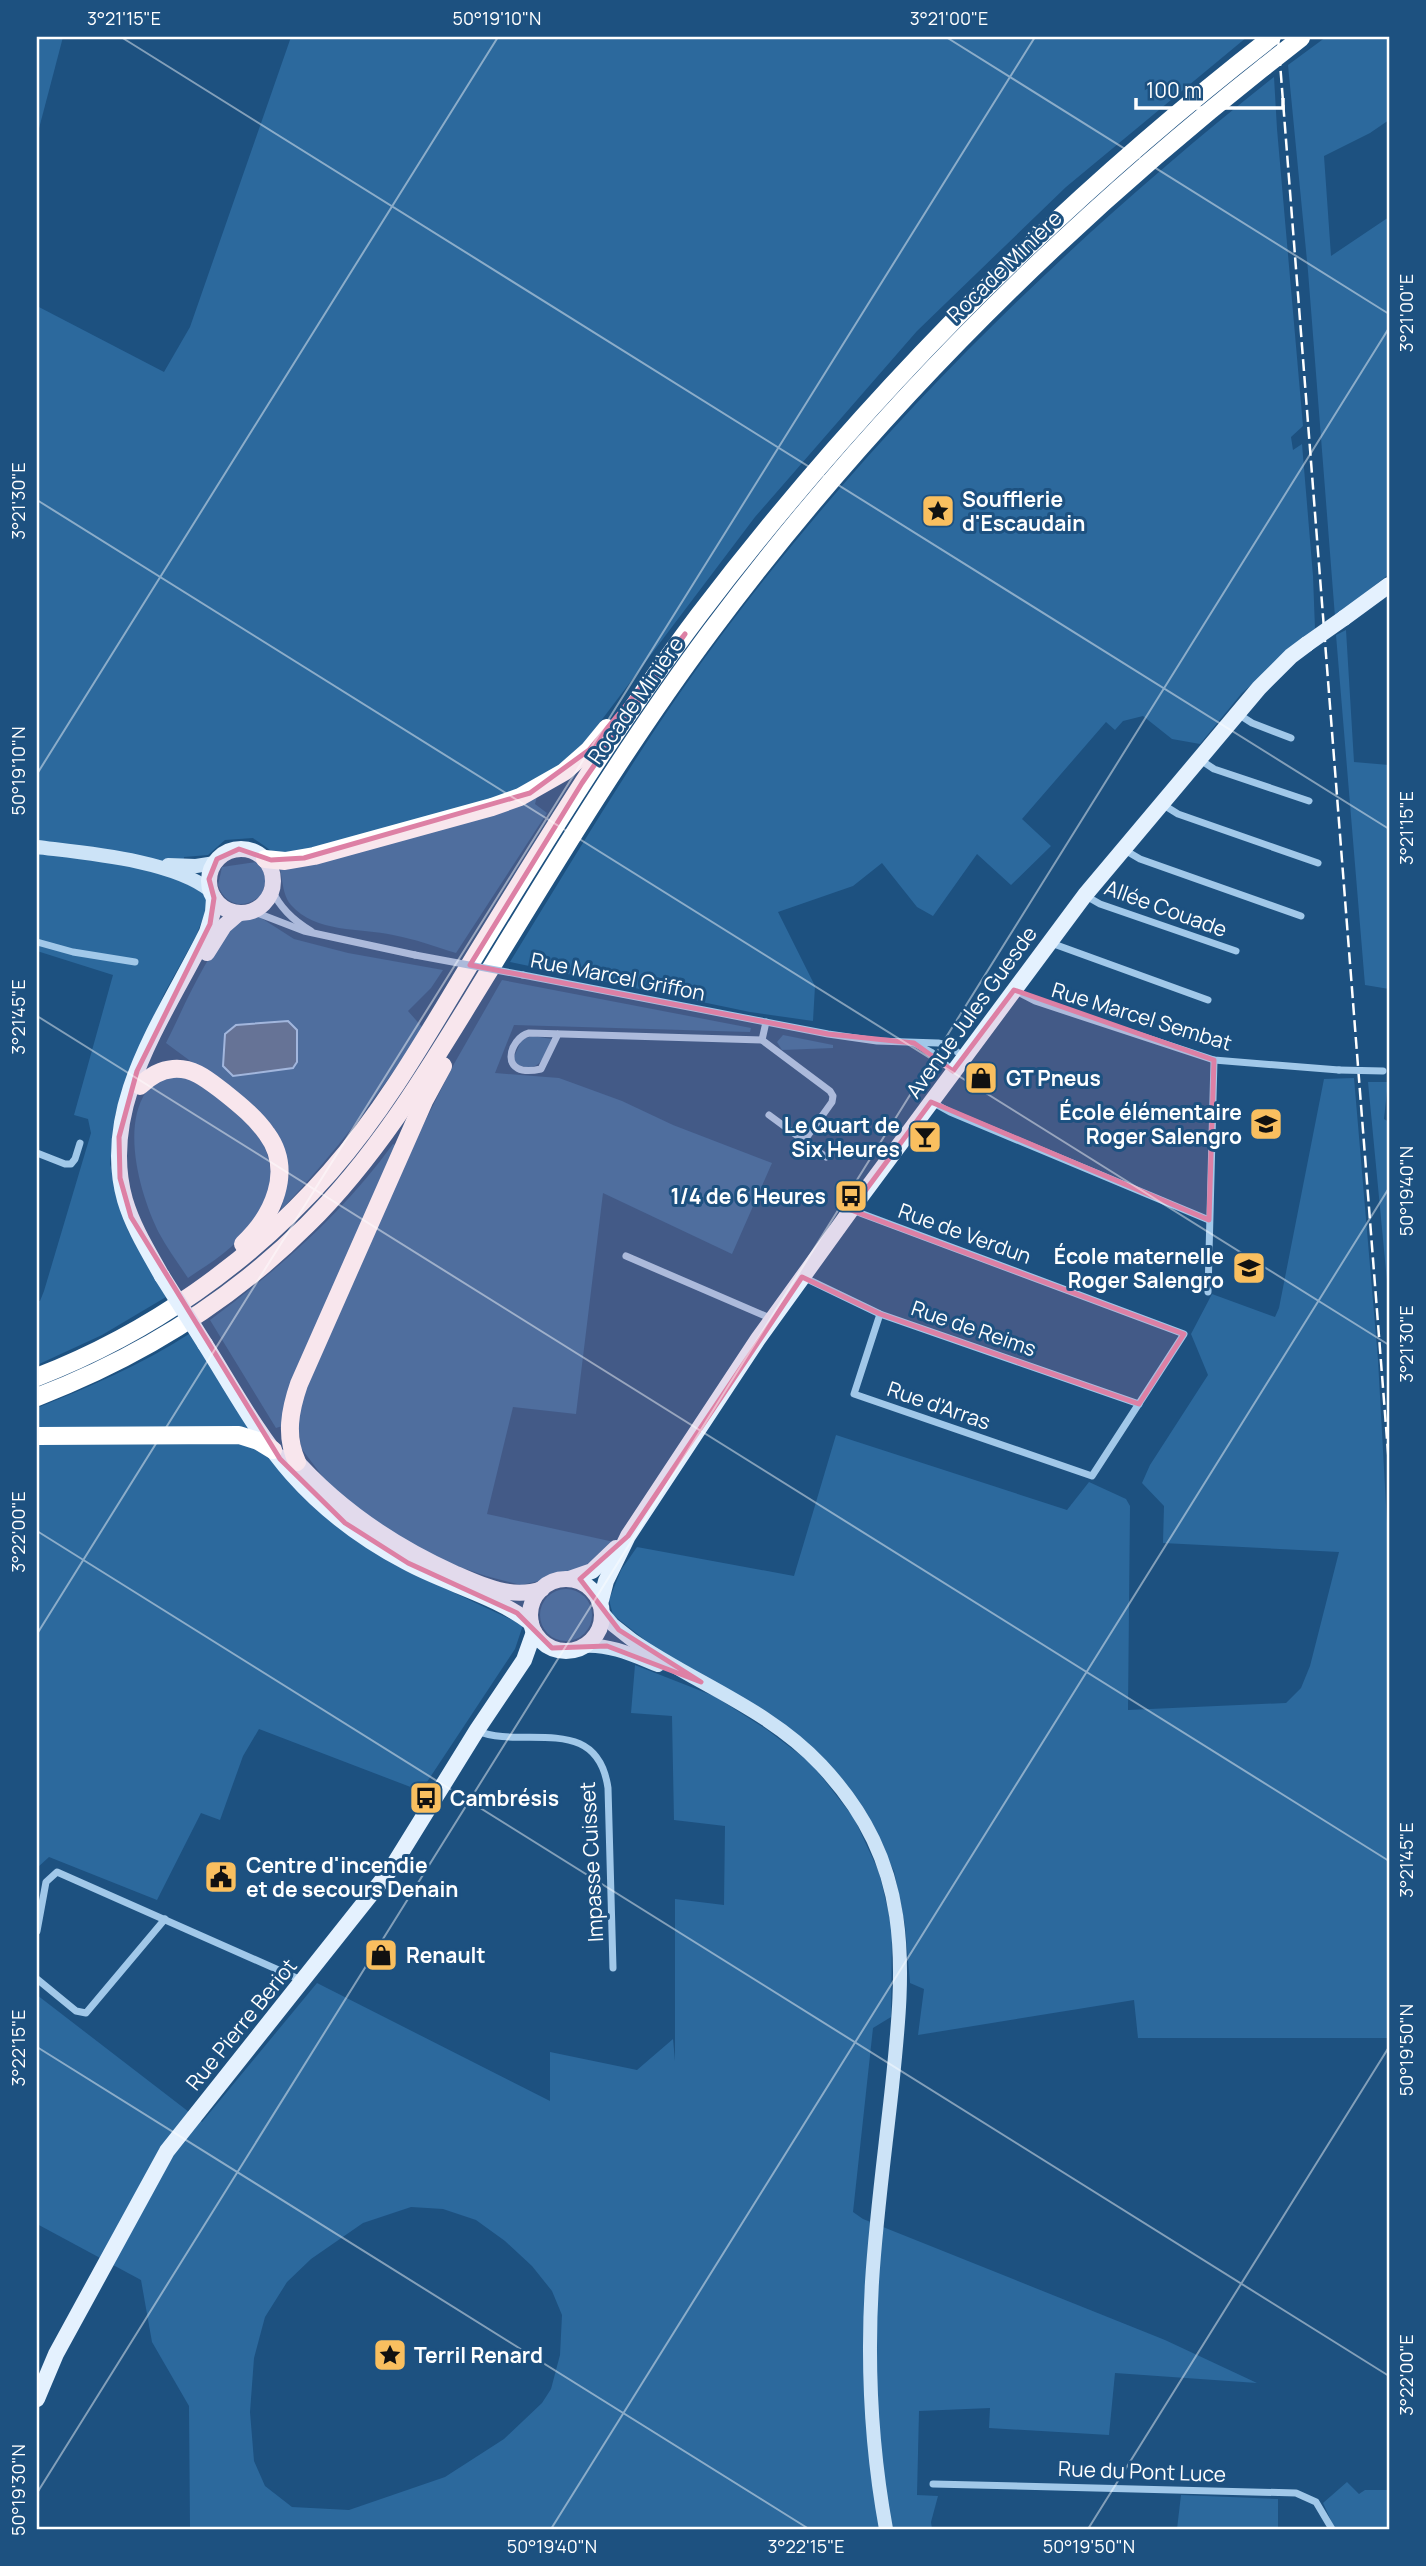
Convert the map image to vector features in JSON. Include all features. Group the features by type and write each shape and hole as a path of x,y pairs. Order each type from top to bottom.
{"highway":[{"name":"Rocade Minière","path":"37,1397 104,1369 172,1332 236,1287 296,1236 336,1194 385,1133 418,1085 604,784 673,683 761,565 931,370 1056,245 1153,158 1302,37"},
{"name":"Rocade Minière","path":"37,1377 96,1352 191,1297 261,1242 328,1175 362,1132 411,1060 582,783 685,634 810,476 938,335 1054,221 1264,40"},
{"path":"265,859 285,861 324,854 492,807 538,789 564,772 589,750 663,654 685,634"},
{"path":"297,1462 290,1442 289,1428 292,1404 299,1384 424,1101 478,1003 501,950"},
{"path":"140,1086 155,1074 169,1069 185,1069 202,1076 243,1108 263,1128 274,1146 279,1165 275,1197 270,1211 257,1230 155,1320"},
{"path":"37,1436 231,1435 251,1438 273,1450"}],"main road":[{"name":"Avenue Jules Guesde","path":"628,1536 772,1319 1085,895 1275,671 1307,644 1385,589"},
{"path":"37,847 139,863 187,866 215,863"},
{"path":"166,1274 142,1221 129,1176 128,1129 140,1086 210,947 224,926 266,901 272,890 273,874 265,859 252,850 239,849 223,854 215,863 210,874 213,895 207,932 126,1098 120,1125 119,1167 124,1198 135,1227 209,1342 273,1450 314,1497 345,1523 378,1546 430,1575 508,1608 533,1628 544,1643 557,1650 601,1645 615,1648 701,1682"},
{"path":"139,863 189,878 227,909 246,912"},
{"path":"209,1342 264,1421 297,1462 361,1520 420,1557 499,1590 517,1593 542,1589 553,1582 596,1568 628,1536"},
{"path":"583,1646 598,1629 606,1581 628,1536"},
{"path":"566,1579 585,1585 592,1591 613,1625 632,1640 785,1732 830,1774 851,1802 868,1830 887,1875 895,1902 901,1947 901,1994 876,2242 870,2346 874,2442 886,2529"},
{"path":"533,1628 532,1605 542,1589"},
{"name":"Rue Pierre Beriot","path":"37,2399 56,2354 167,2151 391,1869 477,1730 505,1692 527,1654 533,1628"},
{"name":"Rue Pierre Beriot","path":"505,1692 537,1658 557,1650"}],"street":[{"path":"1237,714 1252,723 1291,738"},
{"path":"1199,759 1214,769 1310,802"},
{"path":"1161,804 1178,814 1318,863"},
{"path":"1123,849 1140,859 1301,916"},
{"name":"Rue Marcel Griffon","path":"272,890 287,913 317,934"},
{"name":"Allée Couade","path":"1085,895 1100,904 1236,951"},
{"name":"Rue Marcel Griffon","path":"246,912 266,914 297,929 415,955 842,1037 943,1044 964,1057"},
{"path":"37,942 85,954 135,962"},
{"path":"1049,942 1208,1000"},
{"name":"Rue Marcel Sembat","path":"1014,989 1035,1002 1214,1060 1386,1071"},
{"path":"762,1040 765,1022"},
{"path":"558,1034 541,1069 518,1069 512,1065 511,1058 523,1035 558,1034 762,1040 832,1093 832,1102 804,1141"},
{"name":"Rue Marcel Griffon","path":"914,1043 931,1052 953,1071"},
{"path":"1208,1292 1214,1060"},
{"path":"932,1101 950,1112 1209,1220"},
{"path":"769,1115 826,1157"},
{"path":"37,1153 71,1164 80,1143"},
{"name":"Rue de Verdun","path":"851,1210 1184,1334 1139,1404"},
{"path":"626,1256 772,1319"},
{"name":"Rue de Reims","path":"802,1277 880,1314 1139,1404"},
{"name":"Rue d'Arras","path":"880,1314 854,1394 1092,1476 1139,1404"},
{"name":"Impasse Cuisset","path":"477,1730 501,1737 566,1738 590,1751 600,1763 608,1788 612,1968"},
{"path":"37,1931 46,1882 57,1872 302,1981"},
{"path":"37,1979 76,2011 86,2013 165,1919"},
{"name":"Rue du Pont Luce","path":"933,2484 1296,2493 1317,2502 1332,2529"}],"highlighted area":[{"path":"685,634 582,783 470,965 828,1034 914,1043 953,1071 1014,990 1214,1060 1209,1220 931,1102 851,1210 1184,1334 1139,1404 880,1314 802,1277 628,1536 580,1579 619,1630 701,1682 607,1646 552,1648 517,1613 408,1563 345,1523 280,1459 131,1217 120,1178 119,1137 137,1071 210,924 214,898 209,879 217,859 239,849 271,860 304,858 530,793 589,750"}],"shaded area":[{"path":"37,37 63,37 37,136"},
{"path":"291,37 1247,37 1066,187 917,331 755,517 585,742 541,781 535,804 547,813 456,953 401,937 339,928 313,921 291,905 274,855 253,838 225,840 208,855 184,857 183,882 204,893 208,905 196,936 164,994 127,1078 115,1116 110,1164 128,1231 166,1297 102,1335 37,1365 37,1301 40,1301 44,1291 91,1133 88,1119 74,1115 113,975 37,951 37,306 164,372 190,327"},
{"path":"1326,37 1389,37 1389,120 1370,133 1324,156 1331,256 1389,217 1389,574 1335,617 1308,271 1288,65"},
{"path":"1274,77 1303,426 1291,437 1293,450 1302,444 1315,629 1242,693 1200,744 1172,739 1143,716 1123,721 1115,730 1106,722 1022,819 1051,846 1011,885 977,854 933,916 917,907 882,863 853,886 778,912 815,986 813,1021 750,1012 510,962 670,707 729,625 852,475 917,403 1054,266 1199,138"},
{"path":"1346,630 1354,762 1389,765 1389,989 1365,985 1336,635"},
{"path":"256,862 265,878 261,895 242,904 225,898 218,885 222,867"},
{"path":"246,916 258,916 294,939 348,953 443,970 431,988 408,1011 423,1028 407,1052 338,1145 281,1210 289,1175 284,1150 274,1128 247,1103 166,1043 211,955 234,925"},
{"path":"502,980 751,1028 750,1032 514,1025 495,1073 559,1078 772,1163 732,1254 603,1193 576,1414 513,1407 487,1514 614,1542 588,1570 521,1585 434,1558 382,1528 332,1489 301,1448 298,1421 276,1428 210,1320 261,1281 331,1217 393,1144 411,1149 454,1064"},
{"path":"288,1021 297,1030 297,1062 293,1068 233,1076 223,1066 225,1034 236,1025"},
{"path":"783,1035 833,1045 833,1048 782,1050 777,1042"},
{"path":"533,1036 552,1039 540,1063 530,1067 515,1064 514,1057 522,1039"},
{"path":"173,1075 199,1081 236,1112 253,1129 264,1146 269,1163 267,1197 247,1231 231,1247 188,1278 162,1239 152,1218 140,1182 134,1143 139,1107 146,1092"},
{"path":"1354,1078 1378,1360 1389,1559 1389,2038 1138,2038 1134,2000 918,2035 924,1989 910,1983 905,1925 894,1871 868,1821 808,1743 767,1712 664,1655 613,1615 609,1600 621,1570 637,1547 794,1576 836,1435 1067,1510 1089,1482 1126,1499 1130,1506 1128,1710 1286,1703 1301,1688 1310,1666 1339,1552 1163,1543 1164,1506 1142,1483 1150,1465 1208,1375 1191,1334 1212,1294 1275,1317 1279,1308 1324,1079"},
{"path":"1368,1082 1388,1082 1384,1119 1389,1122 1389,1302"},
{"path":"189,1334 280,1467 412,1573 523,1625 515,1649 421,1791 259,1729 243,1756 220,1820 201,1813 157,1900 49,1857 37,1868 37,1408 134,1366"},
{"path":"566,1589 585,1596 592,1615 585,1634 566,1641 547,1634 540,1615 547,1596"},
{"path":"635,1665 714,1696 766,1729 811,1763 854,1818 879,1872 892,1927 891,2017 873,2028 853,2212 863,2219 1165,2340 1257,2383 1115,2373 1109,2435 989,2428 990,2408 919,2411 917,2495 938,2496 931,2522 932,2529 190,2529 189,2406 152,2342 141,2280 37,2224 37,1995 202,2122 317,1983 550,2101 550,2052 637,2070 673,2039 675,2061 675,1899 724,1905 725,1826 674,1820 672,1716 631,1713","holes":["411,2207 443,2209 476,2220 505,2241 532,2266 552,2291 562,2315 560,2355 551,2389 542,2403 504,2439 445,2477 349,2510 292,2507 265,2486 254,2461 250,2412 254,2358 265,2317 287,2282 311,2259 363,2223"]},
{"path":"1347,2482 1359,2494 1365,2490 1389,2490 1389,2529 1335,2529 1323,2503"},
{"path":"1181,2495 1278,2499 1278,2529 1177,2529"}],"railway":[{"path":"1278,37 1389,1465"}],"place":[{"name":"Soufflerie d'Escaudain","path":"938,511"},
{"name":"GT Pneus","path":"981,1078"},
{"name":"École élémentaire Roger Salengro","path":"1266,1124"},
{"name":"Le Quart de Six Heures","path":"925,1137"},
{"name":"1/4 de 6 Heures","path":"851,1196"},
{"name":"École maternelle Roger Salengro","path":"1249,1268"},
{"name":"Cambrésis","path":"426,1798"},
{"name":"Centre d'incendie et de secours Denain","path":"221,1877"},
{"name":"Renault","path":"381,1955"},
{"name":"Terril Renard","path":"390,2355"}]}
